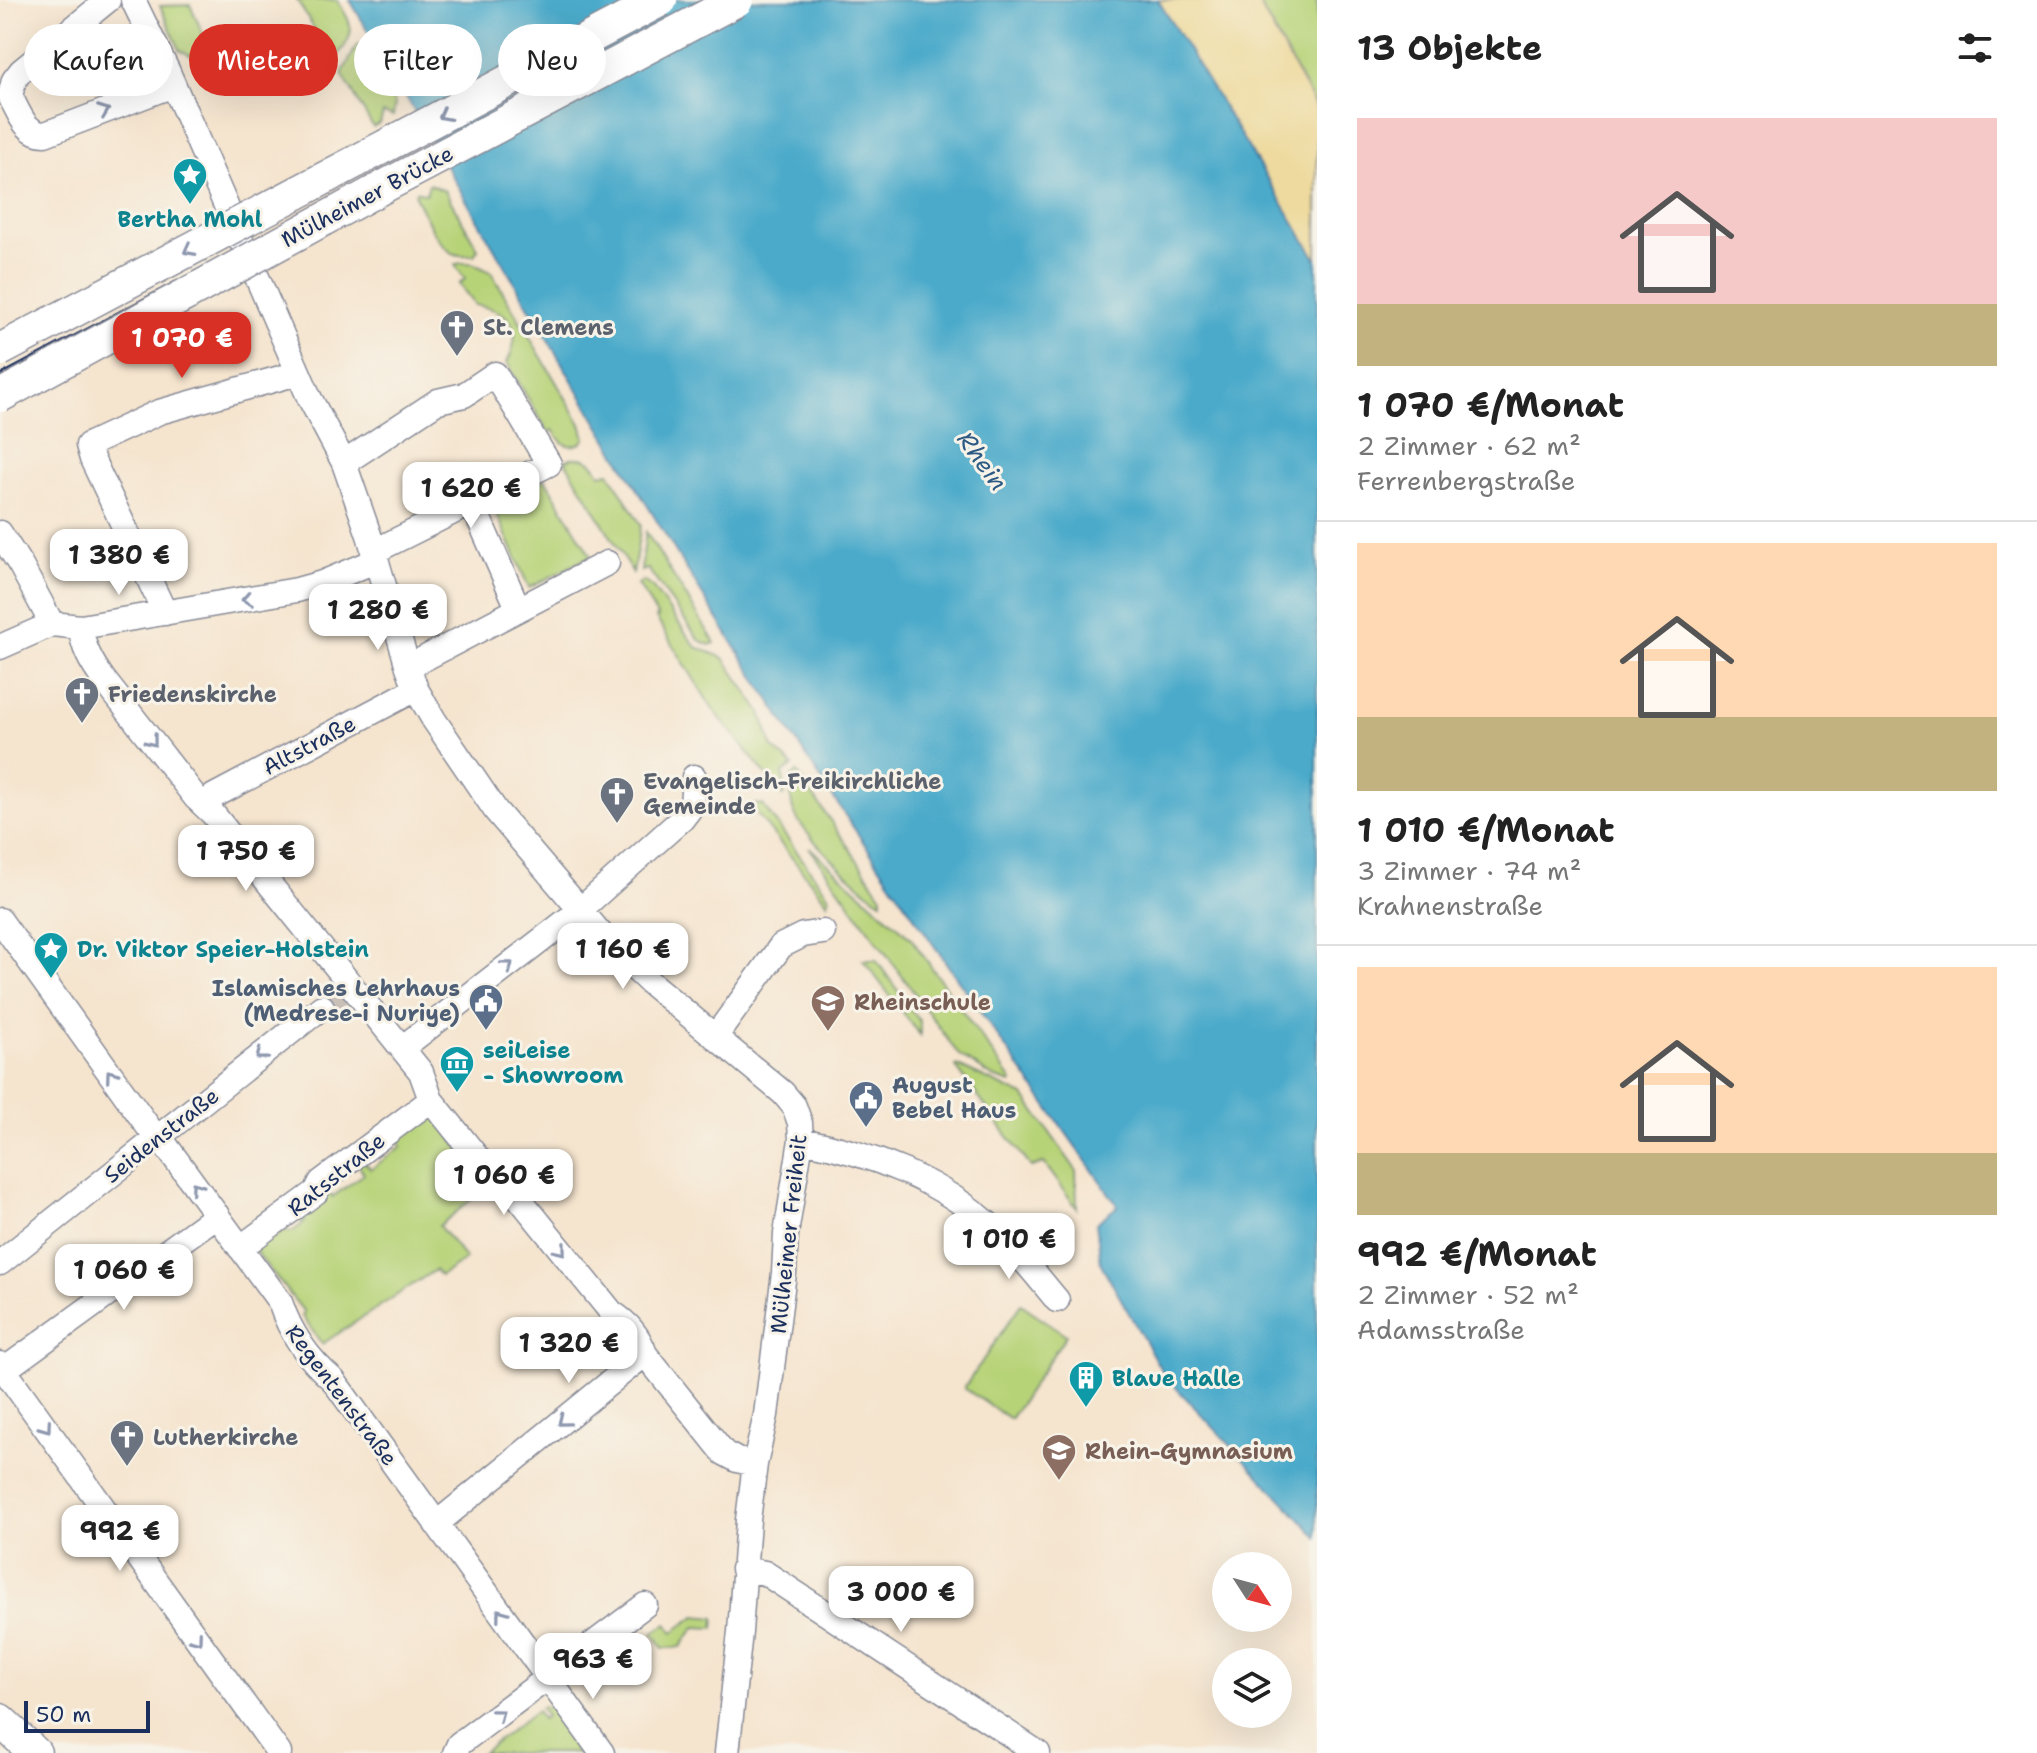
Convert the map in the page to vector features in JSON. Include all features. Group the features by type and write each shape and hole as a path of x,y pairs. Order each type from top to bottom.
{"main road":[{"name":"Mülheimer Brücke","path":"0,350 661,0"},
{"name":"Mülheimer Brücke","path":"0,387 722,0"},
{"name":"Mülheimer Brücke","path":"0,396 385,186 737,0"},
{"path":"0,1720 35,1753"}],"street":[{"path":"79,24 108,0"},
{"name":"Mülheimer Freiheit","path":"133,0 144,24"},
{"path":"24,69 10,90 29,130 35,134 45,134 144,96"},
{"name":"Mülheimer Freiheit","path":"173,85 298,373 344,463 412,678 489,801 579,911 621,956 783,1093 794,1106 800,1123 801,1140 786,1234 766,1415 755,1464 727,1753"},
{"path":"165,613 98,473 88,445 159,412 298,373"},
{"path":"0,647 52,624 81,627 322,583 549,464 495,374 464,395 438,401 344,463"},
{"path":"472,503 518,608"},
{"path":"0,533 52,624"},
{"name":"Altstraße","path":"204,805 214,796 412,678 518,608 607,563"},
{"path":"81,627 81,639 92,663 204,805 338,995 402,1048 421,1072 431,1100 493,1177 515,1193 612,1313 625,1322 641,1342 645,1354 724,1453 755,1464"},
{"path":"402,1048 579,911 682,819 692,806 694,777"},
{"name":"Regentenstraße","path":"0,920 280,1302 287,1324 315,1363 333,1380 602,1753"},
{"path":"715,1037 781,946 803,935 823,932"},
{"name":"Seidenstraße","path":"0,1263 338,995"},
{"name":"Ratsstraße","path":"240,1248 316,1192 321,1182 431,1100"},
{"path":"801,1140 872,1158 958,1199 995,1230 1057,1300"},
{"path":"217,1215 2,1367 279,1753"},
{"path":"436,1524 645,1354"},
{"path":"743,1569 765,1573 1038,1753"},
{"path":"455,1753 459,1744 645,1605"}],"green space":[{"path":"297,0 337,0 351,28 348,40 338,55 338,24 311,24"},
{"path":"1257,0 1317,0 1317,109"},
{"path":"190,5 199,24 189,24 189,54 180,50 173,35 173,24 168,24 160,6"},
{"path":"354,51 354,95 342,74"},
{"path":"355,96 391,96 395,104 393,116 383,113 380,123 373,127"},
{"path":"429,184 445,191 478,249 474,255 455,254 437,237 415,196 416,191 426,194"},
{"path":"472,263 491,272 581,424 585,438 581,443 568,445 553,430 548,432 507,363 515,340 512,323 498,312 475,305 459,284 465,279 455,265"},
{"path":"571,458 588,460 600,474 609,472 641,525 633,573 565,461"},
{"path":"545,479 591,556 529,588 493,505"},
{"path":"646,532 715,643 710,645 699,640 648,569 641,571"},
{"path":"643,581 652,587 696,647 724,658 761,713 773,748 793,766 783,773 783,796 712,708 656,618 638,584"},
{"path":"797,772 882,896 882,901 833,860 798,820 791,794 791,778"},
{"path":"749,804 763,805 829,896 828,903"},
{"path":"809,847 910,937 1011,1083 993,1077 959,1055"},
{"path":"863,960 876,960 920,1022 920,1035"},
{"path":"958,1066 1024,1096 1076,1170 1077,1208 1044,1163 1031,1167"},
{"path":"422,1113 437,1115 483,1183 477,1195 439,1226 466,1259 440,1276 435,1270 322,1344 302,1316 304,1312 252,1247 275,1229 292,1232 305,1222 289,1219 324,1186 332,1197 364,1174 358,1164 363,1160 371,1169 402,1146 394,1134"},
{"path":"1021,1304 1066,1335 1010,1419 964,1388"},
{"path":"696,1616 715,1618 714,1628 695,1627 681,1647 663,1648 653,1633 666,1624 673,1632"},
{"path":"540,1708 555,1709 588,1753 482,1753 536,1711 542,1719 546,1716"}],"sand":[{"path":"1158,0 1257,0 1317,109 1317,260"}],"water":[{"name":"Rhein","path":"350,0 1158,0 1317,260 1317,1537 1164,1375 1101,1264 1096,1223 1118,1206 906,905 726,633 562,364 406,96 482,96 482,24 364,24"}],"tunnel":[{"path":"322,1007 341,992"}],"tram line":[{"path":"0,375 705,0"}],"place":[{"name":"Bertha Mohl","path":"190,206"},
{"name":"St. Clemens","path":"457,358"},
{"name":"Friedenskirche","path":"82,725"},
{"name":"Evangelisch-Freikirchliche Gemeinde","path":"617,825"},
{"name":"Dr. Viktor Speier-Holstein","path":"51,980"},
{"name":"Islamisches Lehrhaus (Medrese-i Nuriye)","path":"486,1032"},
{"name":"Rheinschule","path":"828,1033"},
{"name":"seiLeise - Showroom","path":"457,1094"},
{"name":"August Bebel Haus","path":"866,1129"},
{"name":"Blaue Halle","path":"1086,1409"},
{"name":"Lutherkirche","path":"127,1468"},
{"name":"Rhein-Gymnasium","path":"1059,1482"}]}
